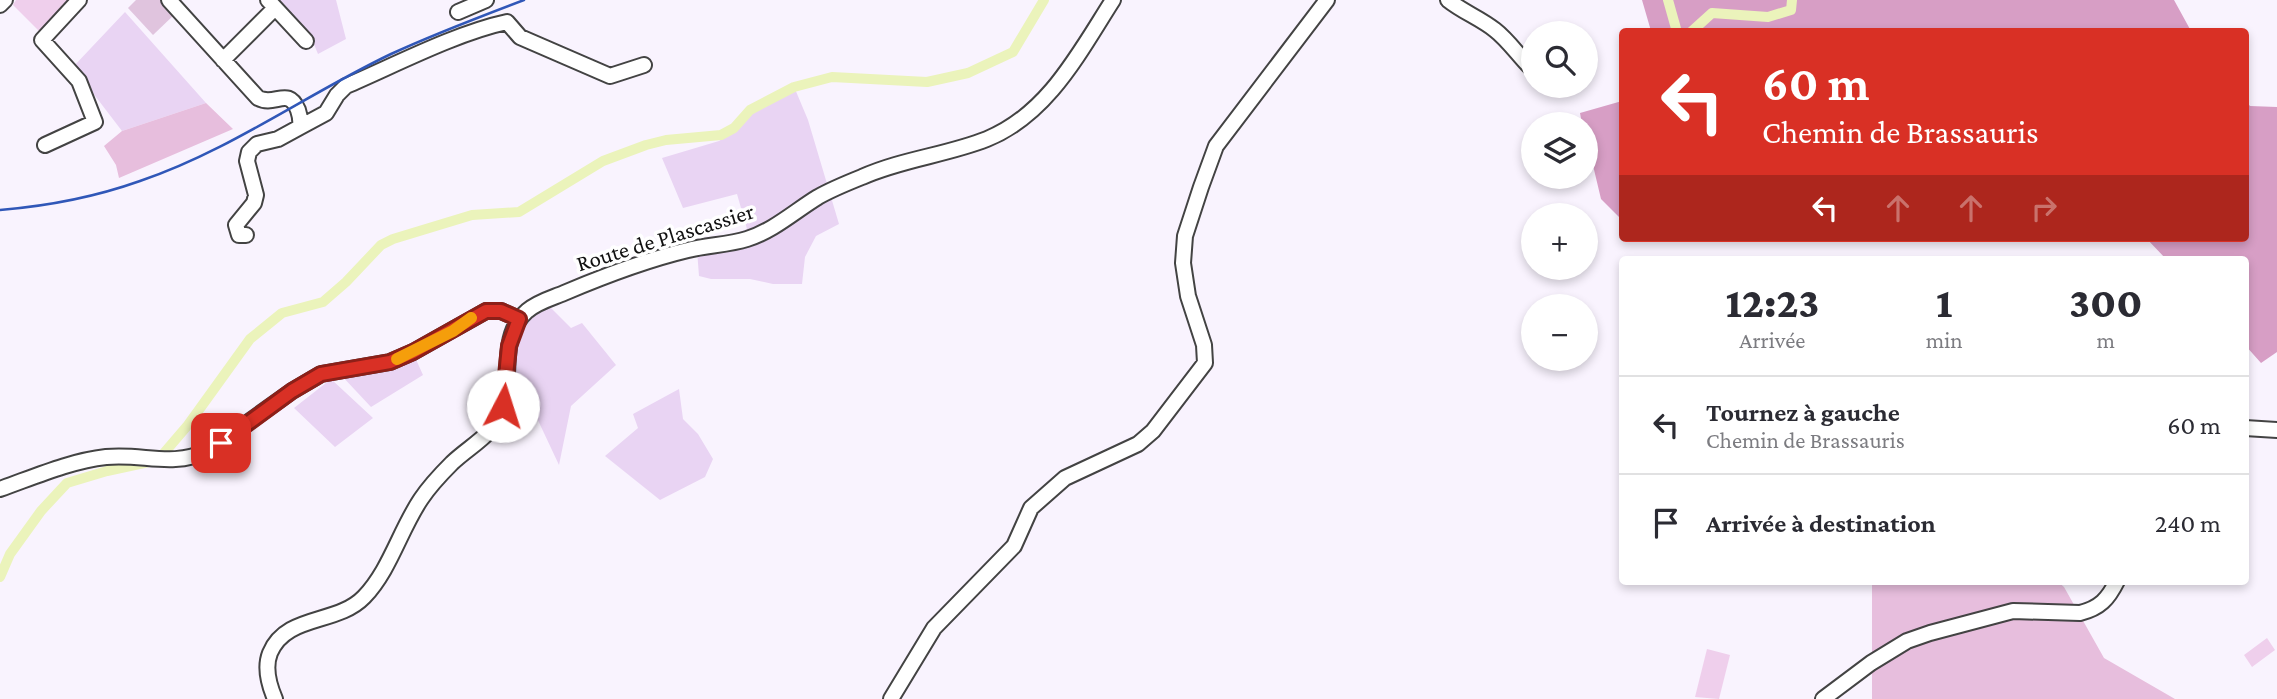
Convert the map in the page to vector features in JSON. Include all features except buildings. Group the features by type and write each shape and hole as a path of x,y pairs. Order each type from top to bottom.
{"street":[{"path":"0,5 5,0"},
{"path":"45,145 94,122 79,81 42,40 79,0"},
{"path":"169,0 258,98 264,101 287,97 292,100 298,111 300,127"},
{"path":"458,12 486,0"},
{"name":"Route de Plascassier","path":"519,319 528,310 577,287 652,260 690,249 746,240 774,226 820,196 869,174 988,139 1012,126 1047,98 1113,0"},
{"path":"891,699 934,628 1014,546 1031,508 1065,478 1138,444 1153,431 1205,363 1205,345 1188,296 1183,264 1185,236 1201,187 1216,146 1327,0"},
{"path":"1448,0 1498,32 1521,56"},
{"path":"223,60 271,4 306,41"},
{"path":"246,235 239,235 236,225 254,203 256,195 247,161 249,152 257,144 278,139 326,113 346,86 424,52 507,22 520,37 610,76 644,65"},
{"path":"0,489 102,457 132,456 159,460 195,457 208,451 292,391 321,374 390,362 486,311 501,311 519,319 509,346 503,406 494,428 451,464 421,498 376,581 362,599 343,611 292,628 274,642 266,662 275,699"},
{"path":"2249,428 2277,430"},
{"path":"1823,699 1871,663 1907,641 2013,611 2080,613 2108,598 2115,585"}],"shaded area":[{"path":"16,0 71,0 41,33 13,5"},
{"path":"136,0 165,0 176,13 153,35 128,8"},
{"path":"274,0 336,0 346,39 318,54 313,42"},
{"path":"1642,0 2174,0 2189,28 1650,28"},
{"path":"125,12 206,103 122,131 73,67"},
{"path":"795,89 808,120 839,224 816,236 805,257 802,284 773,284 750,279 711,279 699,276 697,250 747,229 737,194 683,208 662,158 719,141 737,130 751,111"},
{"path":"1619,102 1619,217 1601,199 1598,186 1598,112 1584,112"},
{"path":"206,103 233,129 119,178 116,165 104,146 122,131"},
{"path":"2249,105 2277,107 2277,352 2261,363 2249,350 2249,256 2163,256 2150,242 2249,242"},
{"path":"544,301 571,328 582,323 616,365 571,406 559,465 528,399 505,393 519,319"},
{"path":"414,355 423,375 371,407 341,375"},
{"path":"331,379 373,418 335,447 294,408"},
{"path":"679,389 683,419 698,434 713,459 705,477 660,500 605,456 638,428 633,414"},
{"path":"1872,585 2062,585 2104,658 2175,699 1872,699"},
{"path":"2267,638 2275,650 2252,667 2244,655"},
{"path":"1707,649 1730,655 1719,699 1695,697"}],"waterway":[{"path":"0,577 10,554 41,511 67,483 158,460 188,425 250,339 282,313 323,302 381,245 472,215 519,212 603,161 646,145 666,140 721,135 734,128 750,110 794,87 832,77 927,82 968,73 1013,52 1044,0"},
{"path":"1668,0 1676,28"},
{"path":"1695,28 1712,13 1768,17 1791,10 1792,0"}],"railway":[{"path":"0,210 89,196 173,169 391,54 524,0"}],"slow traffic":[{"path":"397,359 453,331 471,318"}],"route":[{"path":"221,443 292,391 321,374 390,362 453,331 486,311 501,311 519,319 509,346 503,406"}]}
